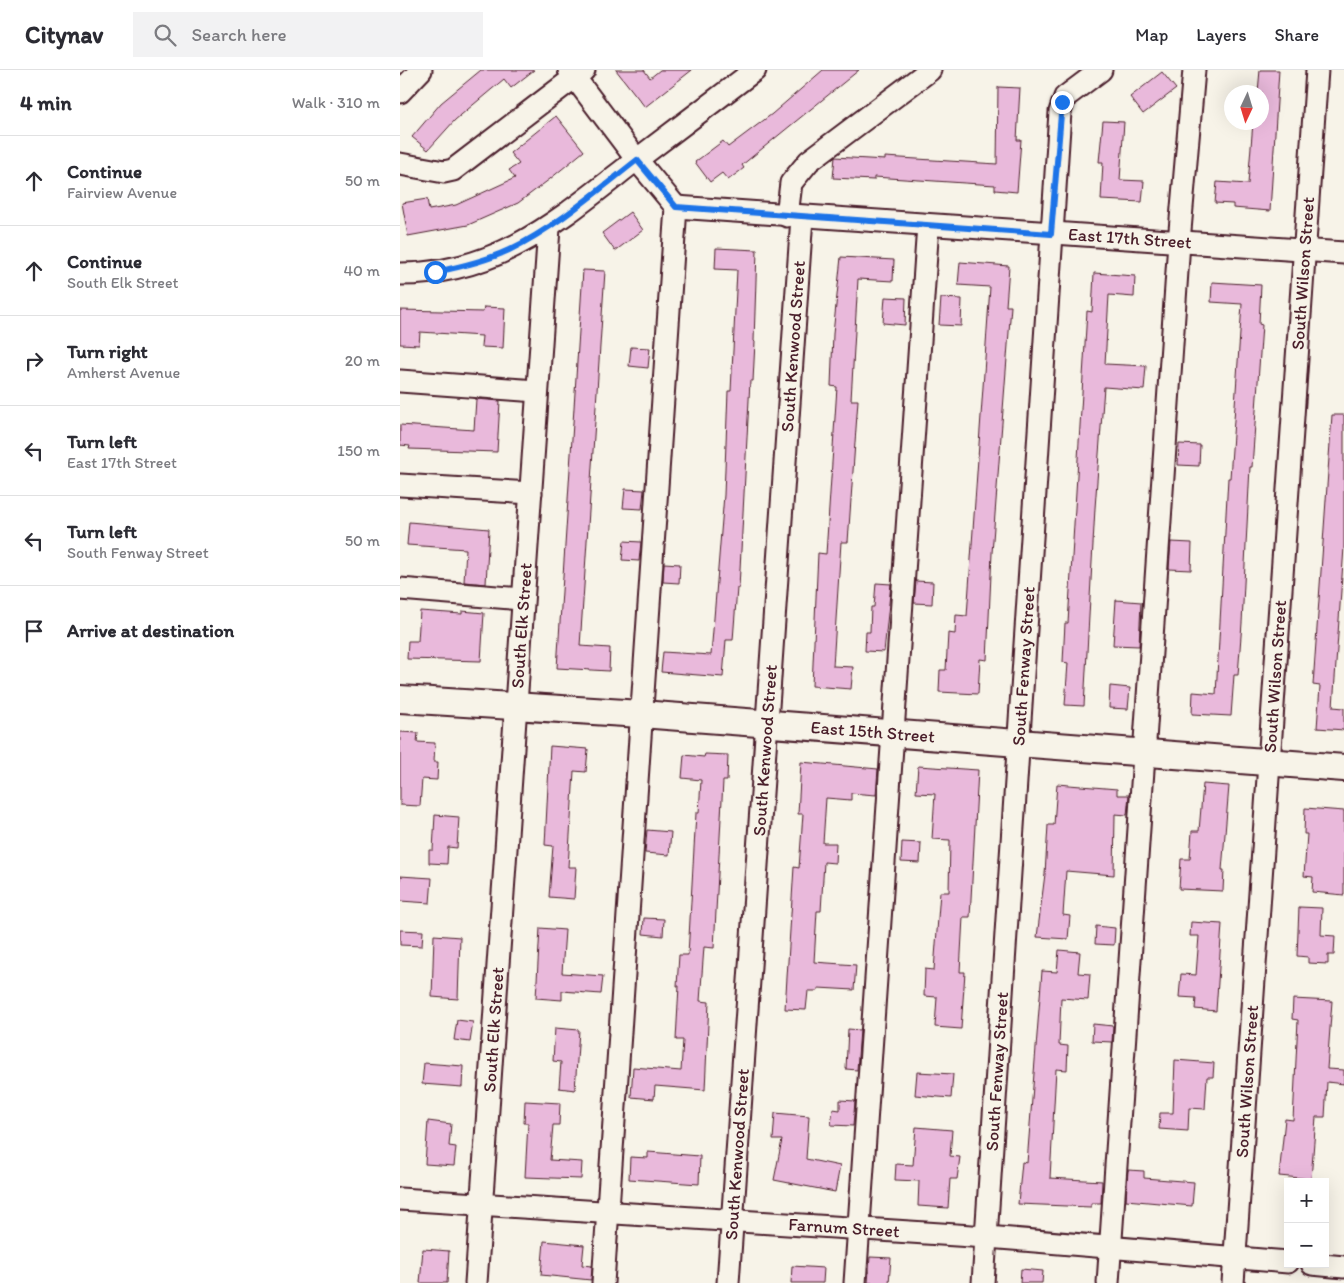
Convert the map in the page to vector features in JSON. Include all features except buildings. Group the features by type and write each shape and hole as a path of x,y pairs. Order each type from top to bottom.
{"main road":[{"name":"East 15th Street","path":"400,699 641,714 1344,768"}],"street":[{"path":"400,92 422,70"},
{"path":"400,274 435,272 489,258 549,228 755,70"},
{"name":"South Kenwood Street","path":"728,1283 766,724 795,216 791,183 810,161 930,70"},
{"name":"South Fenway Street","path":"983,1283 1051,234 1062,102 1065,97 1101,70"},
{"path":"1108,1283 1180,242 1194,70"},
{"name":"South Wilson Street","path":"1233,1283 1317,70"},
{"path":"400,164 444,172 453,170 576,72 637,160 676,207 603,1283"},
{"name":"East 17th Street","path":"676,207 1344,253"},
{"path":"855,1283 928,225"},
{"name":"South Elk Street","path":"476,1283 514,706 549,228"},
{"path":"400,381 537,391"},
{"path":"400,485 531,493"},
{"path":"400,589 522,599"},
{"name":"Farnum Street","path":"400,1199 608,1211 732,1222 987,1237 1110,1249 1284,1262"},
{"path":"1329,1266 1344,1267"}],"route":[{"path":"435,272 457,268 489,258 549,228 637,160 676,207 1051,234 1062,102"}]}
